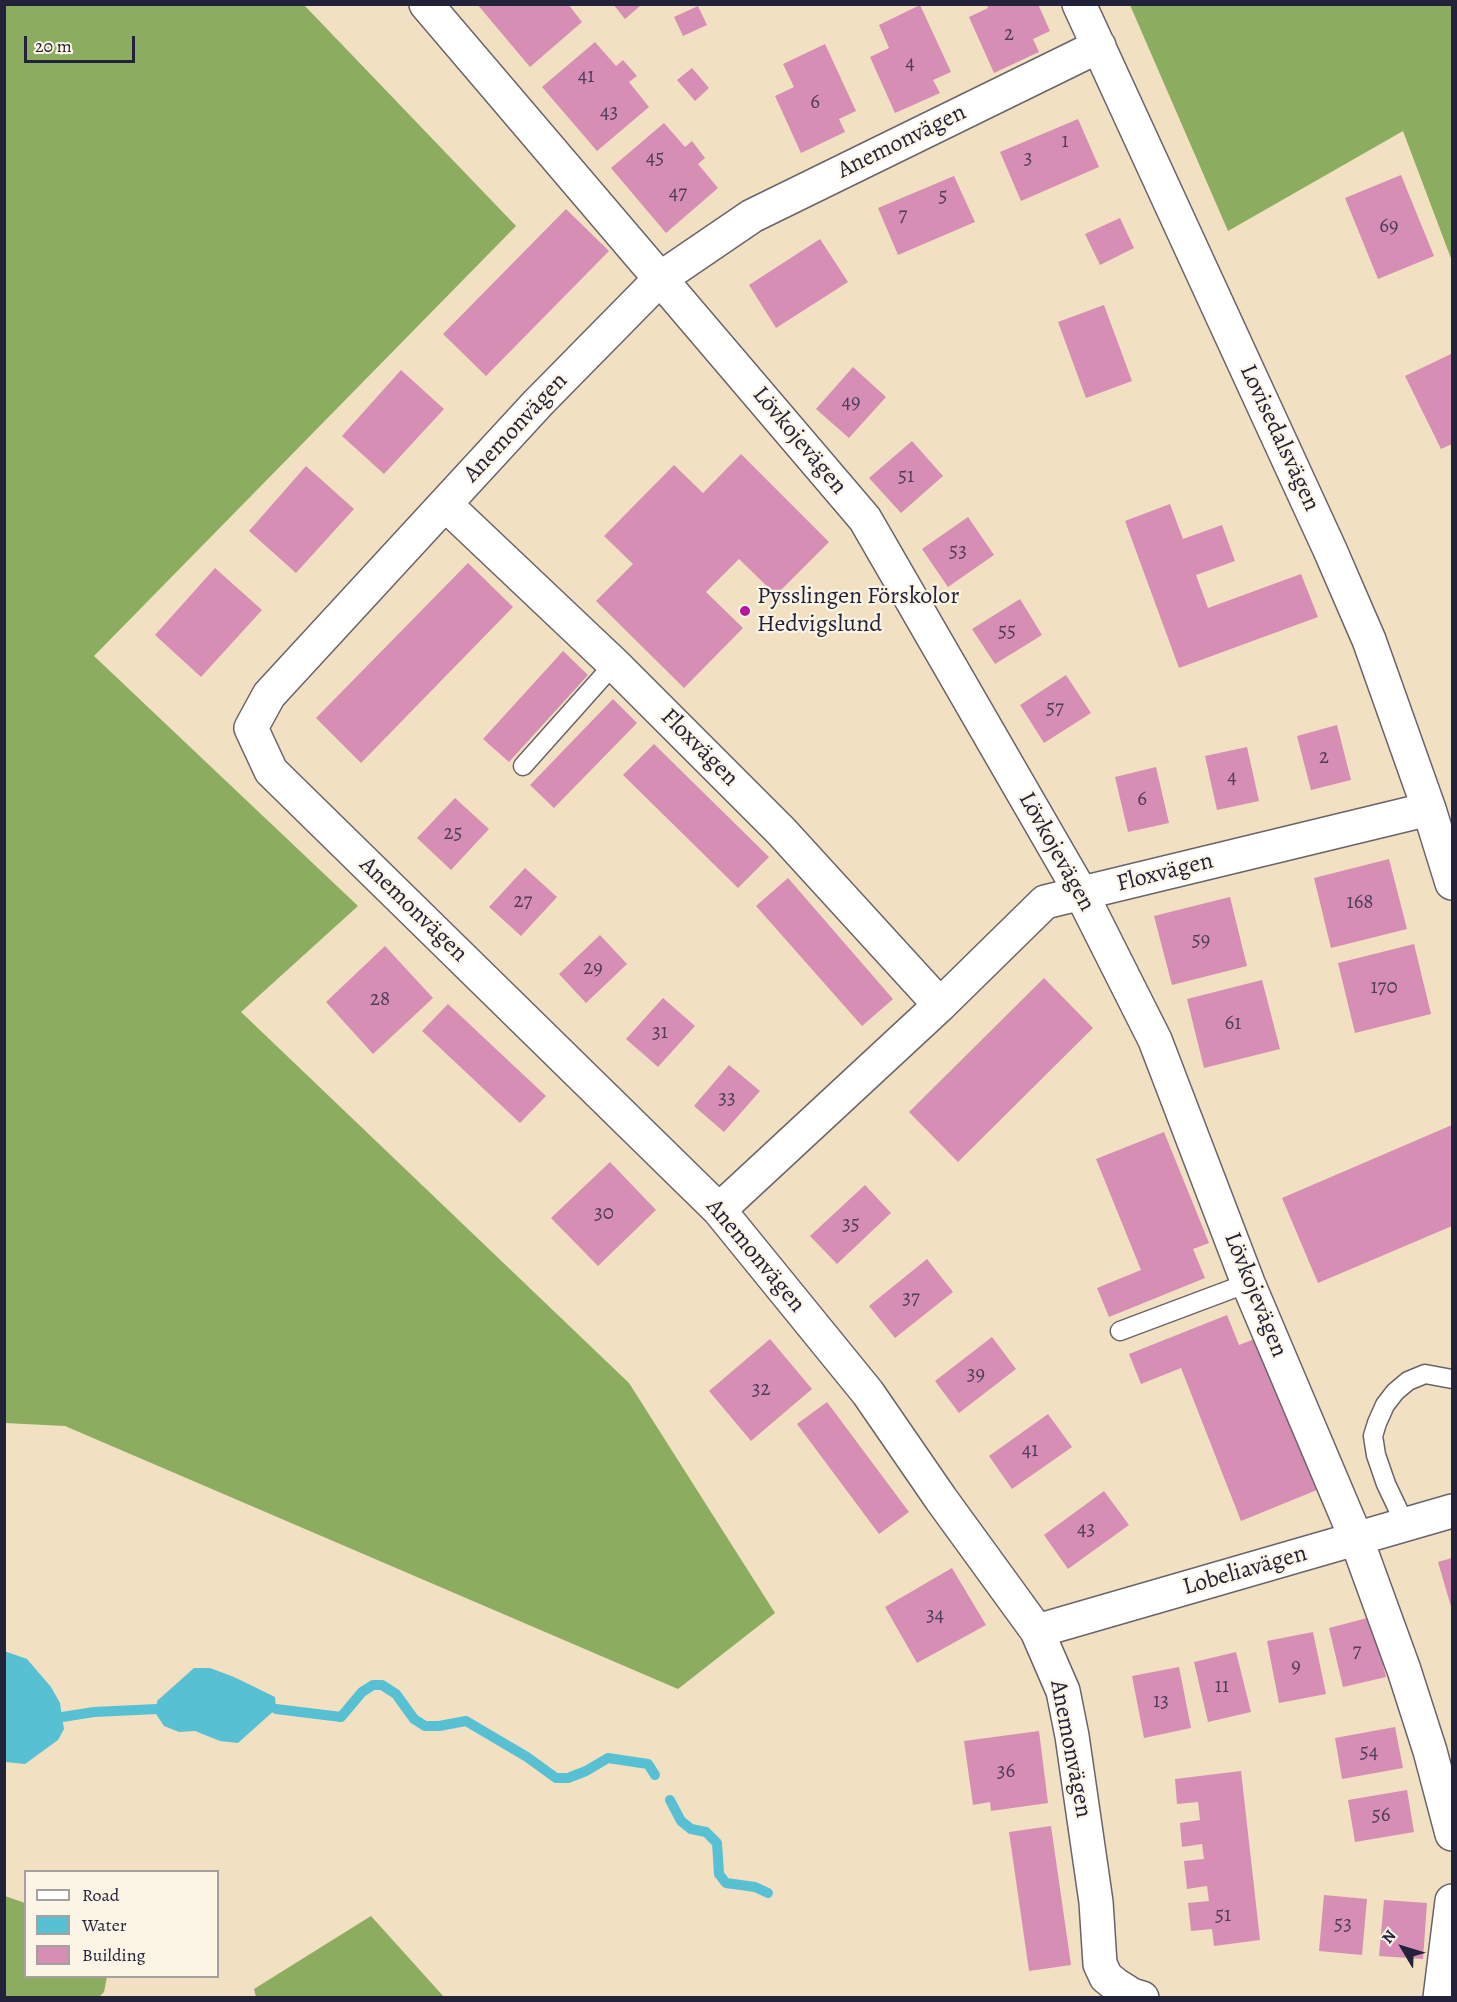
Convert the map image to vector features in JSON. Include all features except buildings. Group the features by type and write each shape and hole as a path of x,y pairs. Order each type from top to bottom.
{"street":[{"name":"Lövkojevägen","path":"426,4 865,519 1081,893 1155,1040 1248,1282 1356,1539 1404,1670 1430,1751 1452,1834"},
{"name":"Lovisedalsvägen","path":"1079,4 1370,640 1429,809 1452,883"},
{"name":"Anemonvägen","path":"1099,46 752,216 661,278 538,403 269,695 251,728 271,771 719,1210 868,1394 1037,1631 1063,1691 1072,1736 1096,1902 1100,1964 1106,1977 1132,1995 1142,1998"},
{"name":"Floxvägen","path":"445,504 614,664 781,831 940,1005"},
{"name":"Floxvägen","path":"719,1210 940,1005 1046,902 1429,809"},
{"name":"Lobeliavägen","path":"1037,1631 1452,1511"},
{"path":"1440,1998 1452,1901"}],"lane":[{"path":"523,766 614,664"},
{"path":"1120,1331 1248,1282"},
{"path":"1405,1524 1386,1484 1376,1455 1373,1437 1375,1430 1384,1405 1408,1381 1425,1374 1452,1378"}],"green space":[{"path":"5,4 304,5 516,226 94,656 358,906 241,1012 629,1383 775,1613 678,1689 65,1426 5,1423"},
{"path":"1130,5 1452,5 1452,261 1403,131 1228,231"},
{"path":"5,1896 24,1903 24,1978 107,1978 104,1992 99,1997 5,1997"},
{"path":"371,1916 444,1997 256,1997 254,1989"}],"water":[{"path":"4,1651 27,1659 51,1687 60,1703 64,1729 58,1740 25,1764 5,1762"},
{"path":"194,1668 210,1668 275,1697 276,1709 238,1743 220,1741 195,1731 179,1732 164,1726 156,1714 157,1701"}],"waterway":[{"path":"276,1709 341,1717 362,1692 373,1685 382,1685 396,1694 414,1719 425,1726 466,1721 527,1757 556,1778 568,1778 608,1758 648,1764 655,1775"},
{"path":"62,1717 94,1712 157,1709"},
{"path":"670,1800 681,1821 691,1829 706,1832 717,1843 719,1874 726,1883 755,1887 768,1893"}],"place":[{"name":"Pysslingen Förskolor Hedvigslund","path":"745,611"}]}
